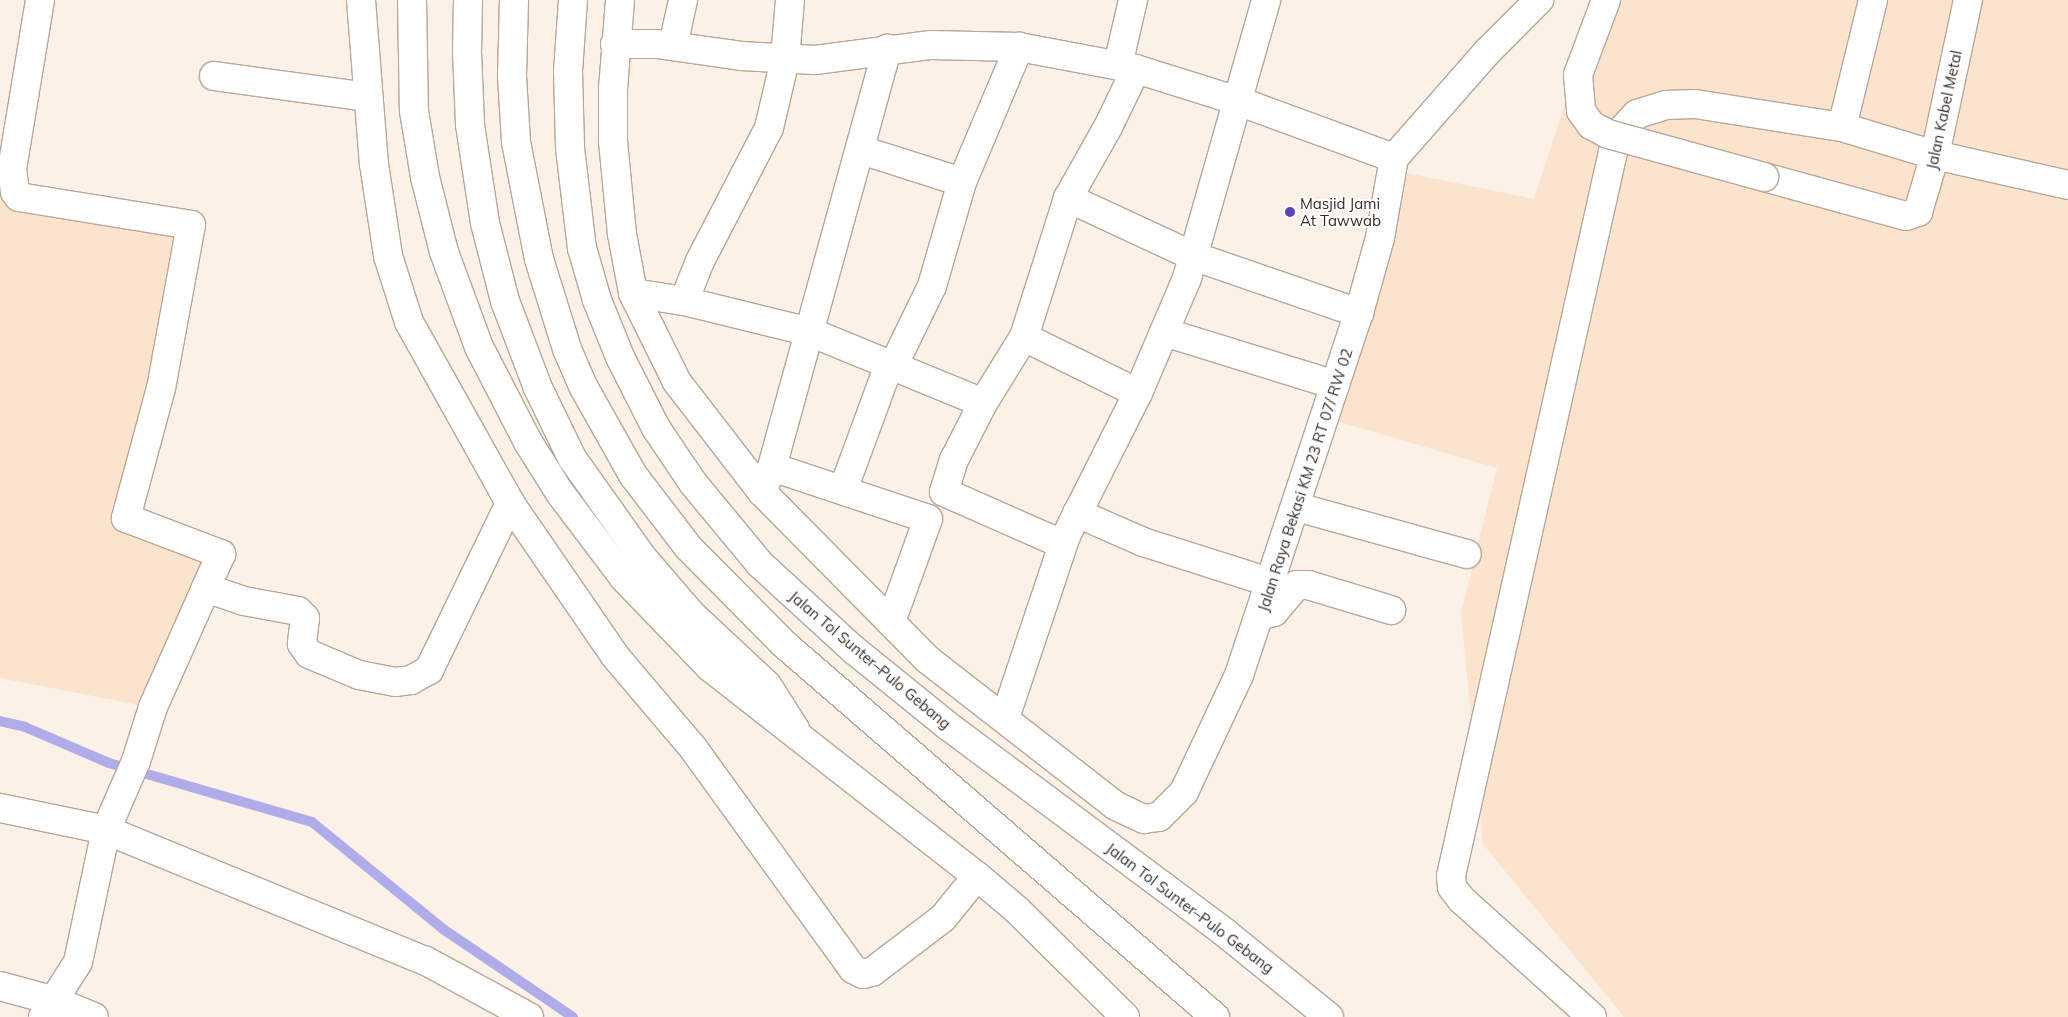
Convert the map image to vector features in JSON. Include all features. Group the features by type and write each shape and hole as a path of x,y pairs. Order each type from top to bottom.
{"main road":[{"path":"40,0 12,170 15,192 19,197 192,224 162,388 126,518 221,554 153,707 136,761 110,821 78,962 54,997 49,1009"},
{"path":"361,0 368,97 388,256 409,322 510,503 615,656 693,748 853,968 863,974 872,972 943,918 977,876"},
{"path":"412,0 412,80 425,177 454,286 498,385 560,493 624,578 710,667 800,740 875,794 977,876 1044,936 1125,1017"},
{"path":"468,0 466,52 470,125 485,223 506,301 538,388 572,458 642,556 691,614 770,689 789,716 800,740"},
{"path":"514,0 512,76 516,142 539,260 567,349 583,386 633,476 688,547 784,644 1215,1017"},
{"name":"Jalan Tol Sunter–Pulo Gebang","path":"574,0 568,71 572,170 584,256 600,309 620,357 668,448 736,537 811,613 893,683 1191,906 1329,1017"},
{"name":"Jalan Raya Bekasi KM 23 RT 07/ RW 02","path":"620,0 616,44 613,141 622,234 633,293 677,382 762,492 890,622 947,676 1005,718 1116,806 1133,816 1144,819 1160,817 1184,792 1240,675 1360,313 1380,238 1394,158"},
{"path":"673,46 682,0"},
{"path":"684,301 700,261 769,128 785,58 790,0"},
{"path":"1062,544 944,492 954,460 983,403 1024,337 1068,198 1108,127 1127,67 1133,0"},
{"path":"1005,718 1062,544 1138,393 1187,278 1266,0"},
{"path":"616,44 673,46 741,56 785,58 846,58 887,48 930,45 1019,47 1127,67 1238,101 1394,158 1487,52 1539,0"},
{"name":"Jalan Kabel Metal","path":"1606,0 1578,75 1581,111 1591,125 1608,134 1912,215 1922,206 1935,155 1968,0"},
{"path":"1842,127 1873,0"},
{"path":"843,490 890,362 897,358 932,286 962,182 1019,47"},
{"path":"762,492 772,467 861,150 887,48"},
{"path":"214,76 368,97"},
{"path":"1592,1017 1461,898 1452,888 1451,876 1613,152 1622,130 1637,114 1666,105 1694,104 1842,127 1935,155 2068,184"},
{"path":"861,150 962,182"},
{"path":"1068,198 1193,256 1360,313"},
{"path":"633,293 684,301 810,332 890,362 983,403"},
{"path":"1164,332 1335,385"},
{"path":"1024,337 1138,393"},
{"path":"772,467 928,519 890,622"},
{"path":"206,588 244,601 298,611 305,618 302,644 309,654 359,675 395,682 411,680 429,670 510,503"},
{"path":"1297,507 1467,554"},
{"path":"1077,513 1143,542 1272,583"},
{"path":"1261,615 1274,612 1297,585 1308,585 1391,610"},
{"path":"0,808 110,821 426,961 529,1017"},
{"path":"0,986 49,1009 94,1017"}],"shaded area":[{"path":"1599,0 2068,0 2068,1017 1624,1017 1483,844 1461,613 1497,468 1336,421 1388,169 1534,199"},
{"path":"0,181 188,225 123,509 220,540 160,709 0,678"}],"waterway":[{"path":"0,721 25,727 109,763 312,822 443,929 573,1017"}],"place":[{"name":"Masjid Jami At Tawwab","path":"1290,212"}]}
